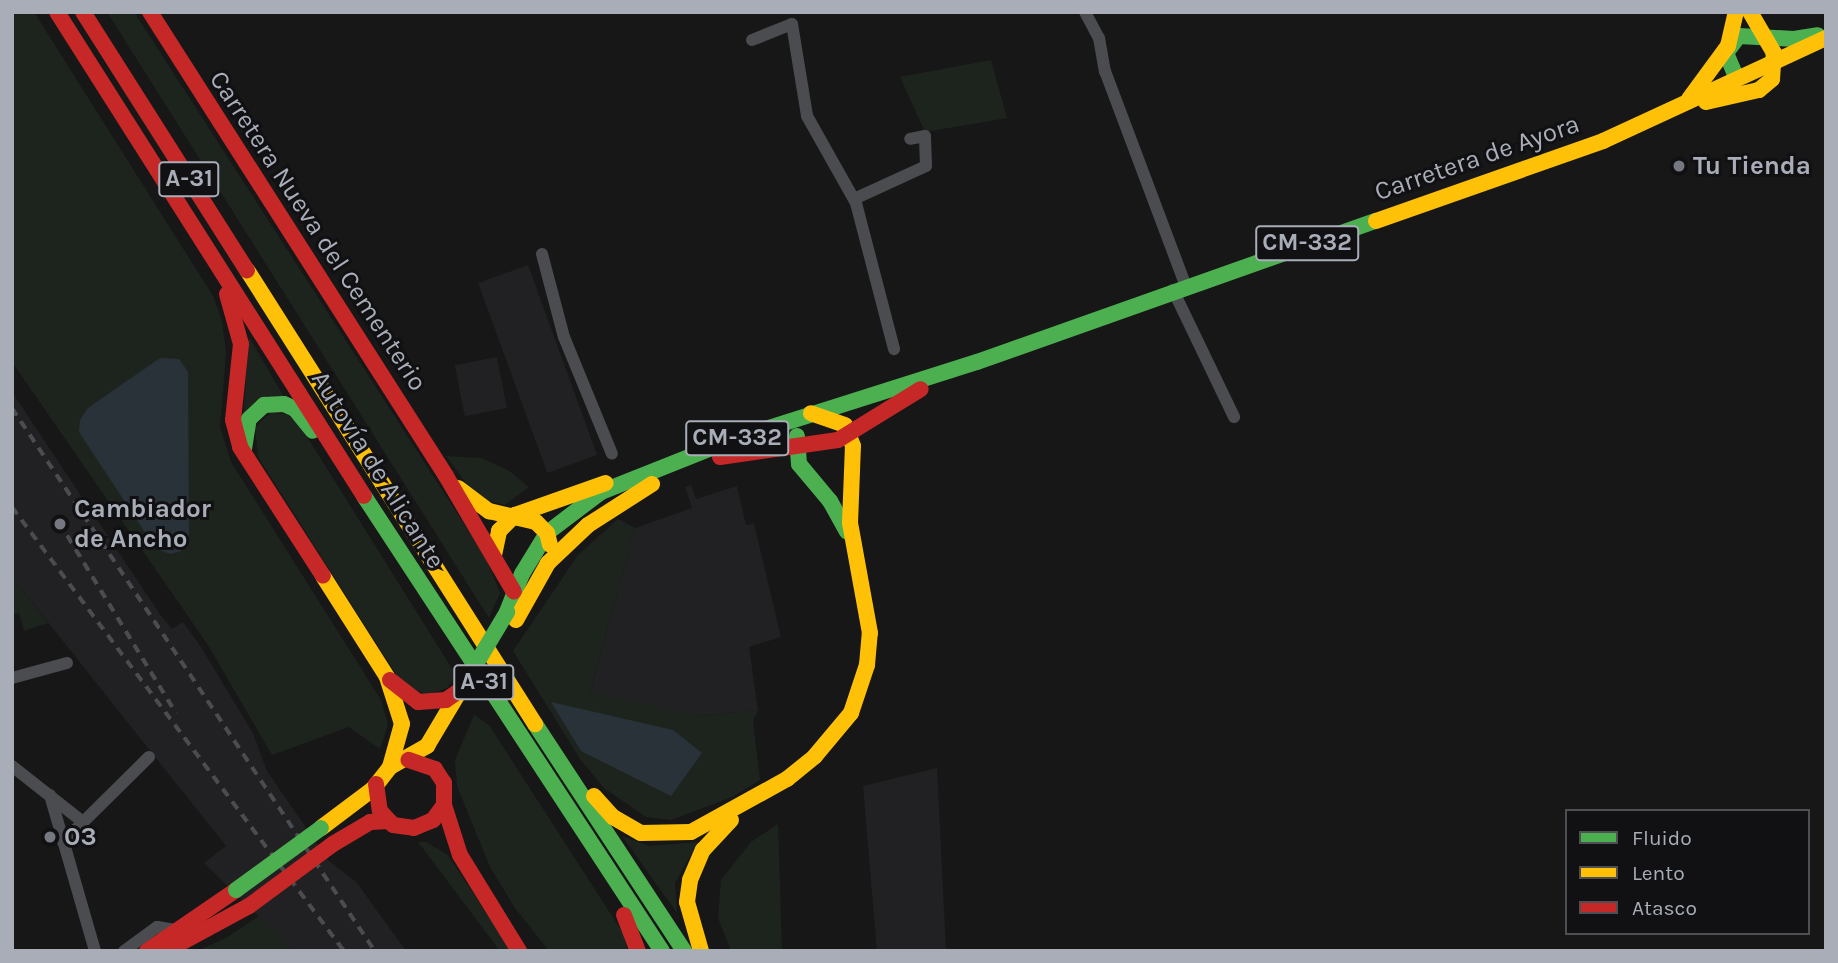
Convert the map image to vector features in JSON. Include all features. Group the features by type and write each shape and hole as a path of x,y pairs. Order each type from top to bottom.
{"main road":[{"name":"Autovía de Alicante","path":"57,12 353,479 615,885 662,951"},
{"name":"Autovía de Alicante","path":"83,12 684,951"},
{"name":"Carretera Nueva del Cementerio","path":"150,12 446,476 498,560 514,592"},
{"name":"CM-332","path":"1736,12 1727,59 1737,79"},
{"path":"1750,12 1776,61"},
{"name":"CM-332","path":"1685,104 1728,46 1739,36 1761,34 1794,39 1826,36"},
{"name":"Carretera de Ayora","path":"977,362 1180,288 1603,141 1826,36"},
{"name":"CM-332","path":"1662,114 1759,90 1772,79 1776,61"},
{"path":"147,951 236,890 376,784 390,766 402,724 387,677 243,452 233,420 241,344 236,315 206,247"},
{"path":"510,617 548,563 588,525 646,486 734,454 823,444 851,434 884,411 977,362"},
{"path":"854,547 831,502 804,472 796,447 799,429 811,413 977,362"},
{"path":"243,452 246,428 254,411 264,405 284,404 308,423 335,462 353,479"},
{"path":"850,481 884,411"},
{"path":"701,951 687,902 695,865 718,830 815,757 838,732 860,694 870,633 854,547 850,481 851,434 838,420 811,413"},
{"name":"CM-332","path":"547,533 584,502 663,466 811,413"},
{"path":"734,454 769,458 804,472 832,474 851,462"},
{"path":"548,563 522,573 498,560 499,531 515,516 663,466"},
{"name":"Carretera Nueva del Cementerio","path":"446,476 479,506 536,522 547,533"},
{"path":"547,533 548,563"},
{"name":"A-31","path":"390,766 409,760 434,736 465,693 510,617 514,592 522,573 547,533"},
{"path":"387,677 418,702 446,701 465,693"},
{"path":"465,693 448,732 444,805 460,855 519,951"},
{"path":"550,742 597,801 642,833 691,832 758,798"},
{"path":"409,760 435,769 444,783"},
{"path":"376,784 378,805 388,821"},
{"path":"414,828 433,820 444,805"},
{"path":"166,951 249,905 333,844 370,822 388,821 414,828 441,838 460,855"},
{"path":"615,885 638,951"},
{"path":"508,930 527,951"}],"street":[{"path":"1085,12 1099,38 1105,71 1180,288 1234,417"},
{"path":"752,40 792,24 807,116 854,199 894,349"},
{"path":"854,199 926,166 925,136 909,139"},
{"path":"542,254 564,337 612,454"},
{"path":"12,678 67,663"},
{"path":"63,842 149,757"},
{"path":"12,766 83,822"},
{"path":"50,795 95,951"},
{"path":"124,951 157,927 176,930"}],"shaded area":[{"path":"12,12 34,12 213,296 222,321 226,353 220,427 231,462 381,700 388,725 380,749 349,727 272,755 208,645 12,362"},
{"path":"107,12 134,12 486,558 500,593 489,618"},
{"path":"991,60 1007,118 925,132 900,77"},
{"path":"528,265 597,455 547,473 478,283"},
{"path":"249,337 284,397 243,419"},
{"path":"497,357 507,408 465,416 455,365"},
{"path":"160,358 179,359 188,372 189,541 181,551 171,554 156,549 79,432 80,420 88,408"},
{"path":"12,392 159,613 172,629 183,622 199,644 253,733 267,771 329,861 357,883 406,951 294,951 204,863 226,846 12,577"},
{"path":"270,413 287,414 301,427 456,675 447,688 427,695 402,684 258,457 255,427"},
{"path":"446,456 481,458 508,470 529,487 505,505 488,501 469,487"},
{"path":"691,485 696,499 737,486 746,525 754,524 781,637 749,647 758,710 699,716 590,693 635,528 692,508 685,487"},
{"path":"618,519 635,528 590,692 699,716 758,710 753,721 760,780 732,797 671,820 646,817 604,788 580,759 513,651 578,555"},
{"path":"12,577 48,623 24,631 19,613 12,614"},
{"path":"551,702 673,730 702,753 671,796 581,751"},
{"path":"474,715 489,725 623,933 628,951 549,951 515,908 490,867 457,786 455,760"},
{"path":"937,768 946,951 877,951 863,786"},
{"path":"778,824 782,951 731,951 718,918 721,880 751,842"},
{"path":"622,836 649,846 698,842 675,883 677,913"},
{"path":"418,842 426,842 448,855 511,951 500,951"},
{"path":"259,916 294,951 197,951 226,938"}],"railway":[{"path":"12,408 375,951"},
{"path":"12,507 344,951"},
{"path":"59,522 176,713"}],"traffic: fast":[{"path":"1737,79 1726,53 1739,36 1794,39 1818,35"},
{"path":"977,362 1376,221"},
{"path":"507,612 522,574 547,533 601,492 734,439 977,362"},
{"path":"244,449 249,419 264,405 284,404 295,409 313,431"},
{"path":"797,436 799,464 830,501 847,532"},
{"path":"364,496 662,951"},
{"path":"461,689 507,612"},
{"path":"535,724 684,951"},
{"path":"236,890 321,828"}],"traffic: slow":[{"path":"1689,99 1728,46 1736,12"},
{"path":"1706,102 1759,90 1772,79 1774,53 1750,12"},
{"path":"1376,221 1603,141 1826,38"},
{"path":"247,270 535,724"},
{"path":"594,796 613,817 641,833 691,832 787,779 815,756 851,713 867,665 870,633 850,523 853,446 845,425 811,413"},
{"path":"494,555 499,531 515,515 606,483"},
{"path":"516,620 548,563 588,525 652,484"},
{"path":"458,488 489,511 536,522 547,533 550,545"},
{"path":"323,576 387,677 402,724 390,767"},
{"path":"321,828 373,789 390,767 427,746 461,689"},
{"path":"701,951 687,902 690,880 703,850 731,820"}],"traffic: jam":[{"path":"57,12 364,496"},
{"path":"83,12 247,270"},
{"path":"150,12 446,476 514,592"},
{"path":"227,294 241,344 233,420 240,447 323,576"},
{"path":"720,457 838,440 921,389"},
{"path":"390,680 418,702 446,700 459,691"},
{"path":"376,784 380,811 393,825 414,828 433,820 444,805 444,783 435,769 409,760"},
{"path":"444,805 460,855 519,951"},
{"path":"333,844 370,822 389,821"},
{"path":"249,906 333,844"},
{"path":"147,951 236,890"},
{"path":"166,951 249,906"},
{"path":"624,915 638,951"}],"place":[{"name":"Tu Tienda","path":"1679,166"},
{"name":"Cambiador de Ancho","path":"60,524"},
{"name":"03","path":"50,837"}]}
